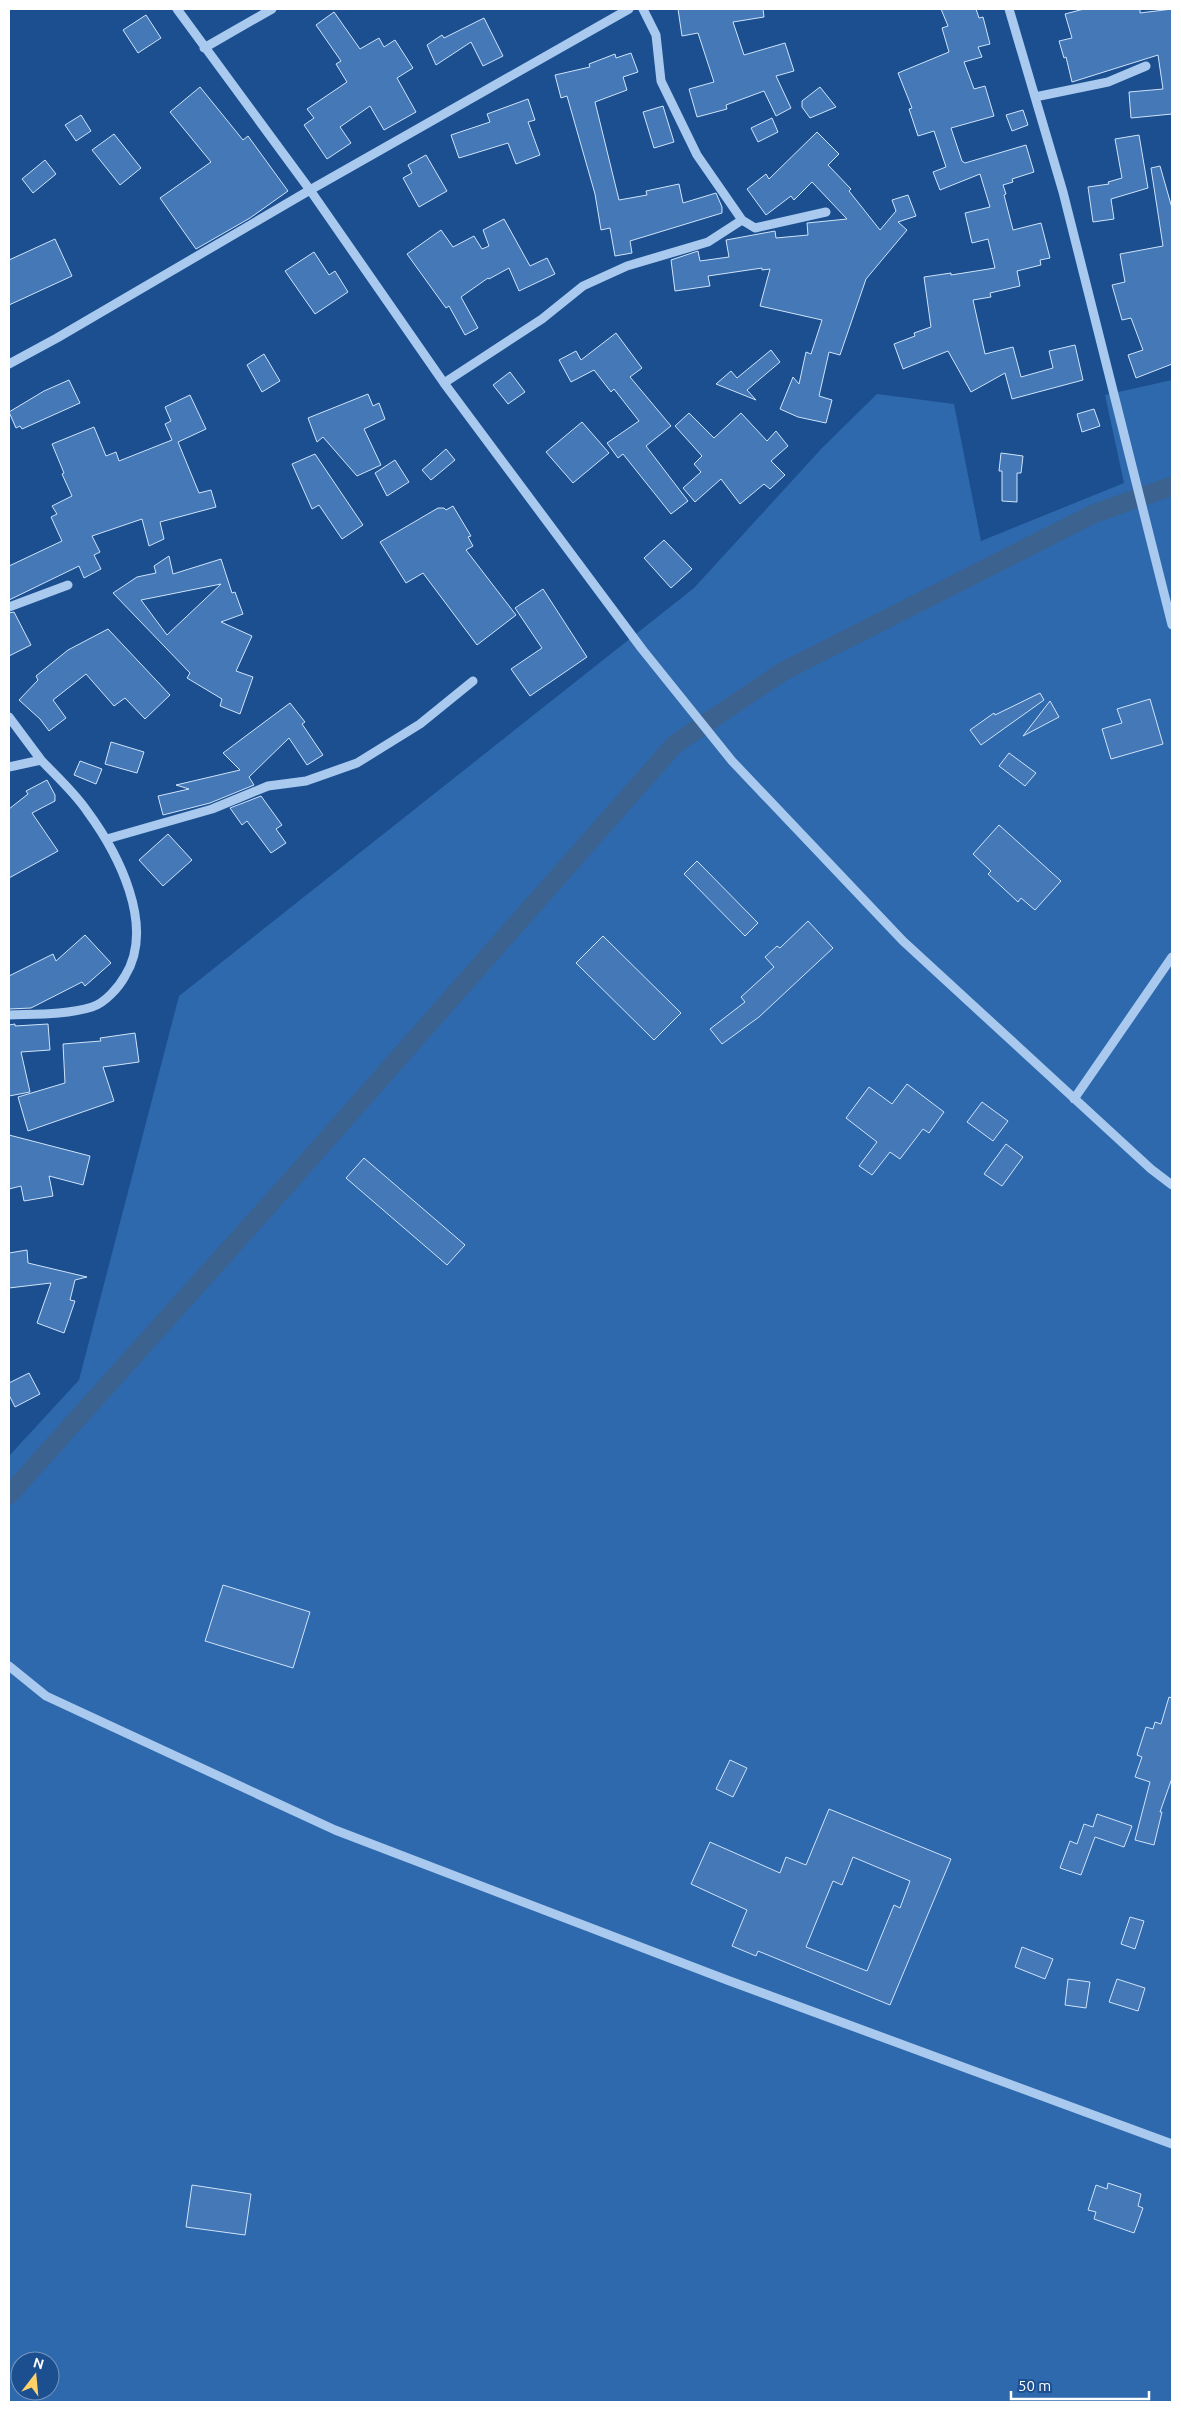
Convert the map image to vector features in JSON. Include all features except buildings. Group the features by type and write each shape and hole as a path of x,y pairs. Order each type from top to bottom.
{"street":[{"path":"177,9 310,190 444,383 642,649 732,761 903,941 1151,1169 1172,1185"},
{"path":"204,48 272,9"},
{"path":"9,364 629,9"},
{"path":"643,9 656,35 661,81 697,155 742,220 755,228 826,212"},
{"path":"1009,9 1062,192 1172,625"},
{"path":"1035,97 1108,82 1146,66"},
{"path":"444,383 534,324 583,286 626,266 708,242 742,220"},
{"path":"9,607 68,585"},
{"path":"107,839 212,810 268,786 306,782 357,763 420,724 473,681"},
{"path":"9,717 41,760 86,809 107,839 136,908 138,938 130,969 119,987 94,1007 52,1013 9,1015"},
{"path":"9,767 41,760"},
{"path":"1074,1099 1172,957"},
{"path":"9,1666 46,1696 335,1830 727,1980 1172,2144"}],"shaded area":[{"path":"1172,380 1172,2402 9,2402 9,1456 79,1380 179,996 694,588 823,447 877,394 954,404 981,541 1124,483 1105,395"}],"waterway":[{"path":"9,1495 285,1187 675,744 782,672 1093,514 1172,486"}]}
